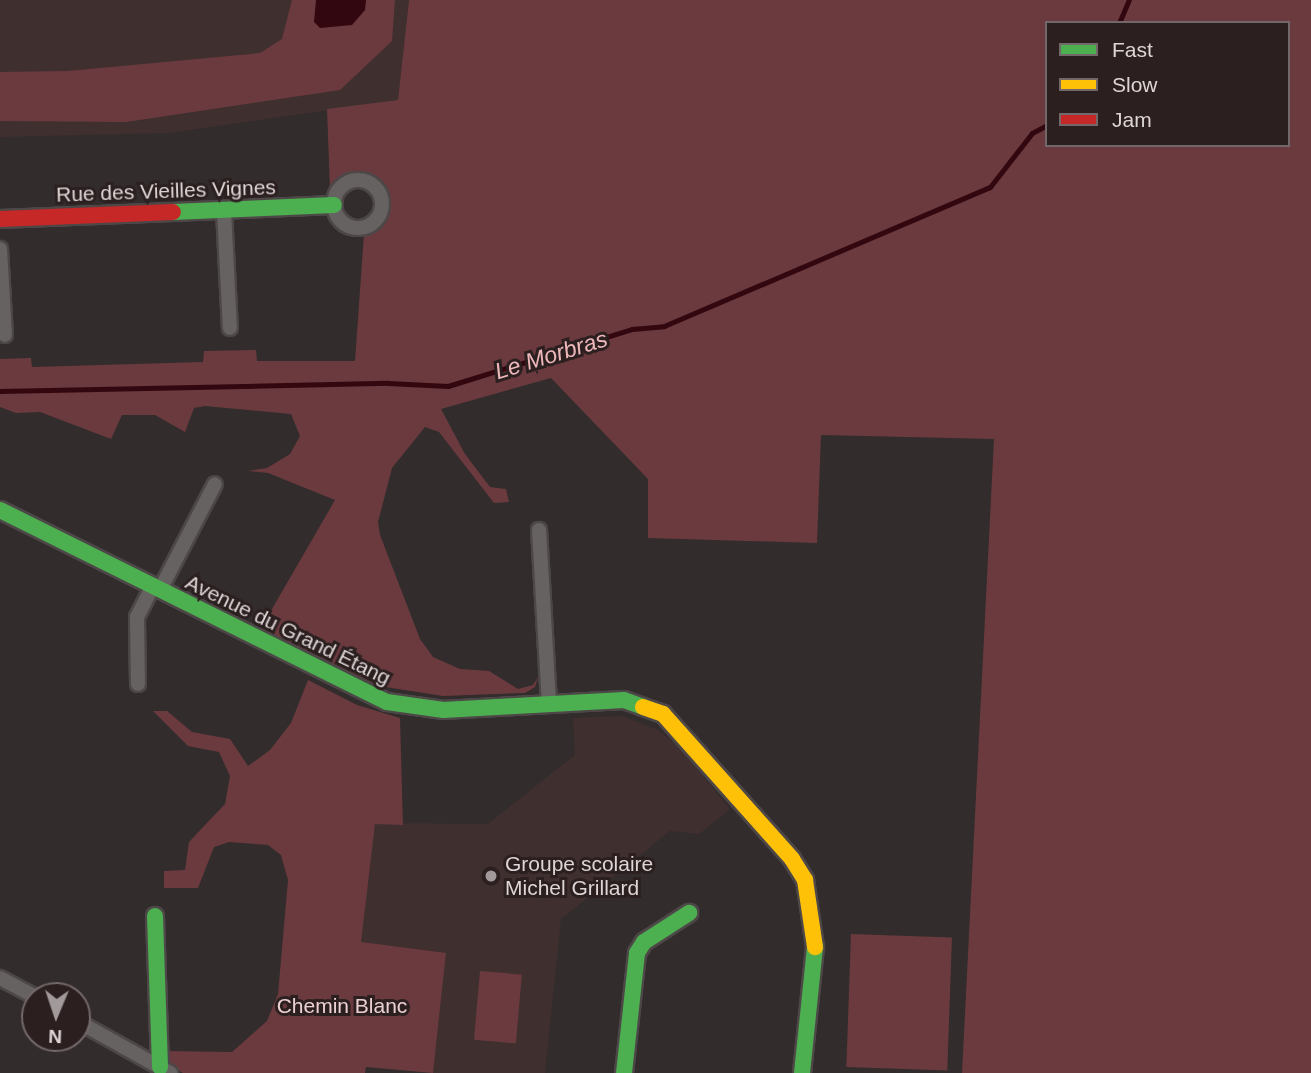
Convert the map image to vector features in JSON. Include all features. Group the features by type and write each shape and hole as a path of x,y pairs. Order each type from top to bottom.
{"street":[{"name":"Rue des Vieilles Vignes","path":"0,219 334,205"},
{"path":"224,211 230,328"},
{"path":"0,249 5,335"},
{"path":"138,684 137,617 156,589 215,484"},
{"name":"Avenue du Grand Étang","path":"0,510 387,702 443,710 624,700 663,714 792,859 809,893 816,935 802,1073"},
{"path":"539,530 549,703"},
{"path":"624,1073 637,953 644,942 689,913"},
{"path":"155,916 165,1070"},
{"path":"2,984 21,991"},
{"path":"91,1029 165,1070"}],"shaded area":[{"path":"0,0 409,0 398,100 170,133 0,137"},
{"path":"316,0 366,0 365,10 352,25 320,28 314,22"},
{"name":"Groupe scolaire Michel Grillard","path":"622,716 658,730 679,747 730,809 699,834 670,831 561,919 545,1073 433,1073 446,954 360,943 375,823 488,824 575,755 573,718"}],"green space":[{"path":"292,0 395,0 392,41 340,90 126,122 0,121 0,72 68,71 260,53 282,39"},
{"path":"409,0 1311,0 1311,1073 962,1073 994,439 821,435 817,543 648,538 648,479 551,378 441,409 465,454 490,487 506,489 509,502 494,503 439,432 425,427 392,468 378,522 380,535 420,639 433,657 460,669 489,671 518,689 533,685 538,677 535,687 525,693 443,696 379,686 261,628 335,500 268,473 248,471 267,468 290,454 300,436 291,414 205,406 194,408 185,432 155,415 122,415 111,439 40,412 16,413 0,407 0,359 31,358 32,367 203,362 204,351 256,350 257,361 355,361 364,234 383,223 390,202 383,183 363,172 344,175 330,190 327,109 398,100"},
{"name":"Chemin Blanc","path":"308,680 357,705 400,718 403,825 375,824 361,942 446,953 433,1073 366,1067 365,1073 183,1073 170,1066 165,1051 232,1052 267,1021 278,994 288,880 281,855 268,845 229,842 214,847 198,888 164,888 164,871 185,870 189,842 225,804 230,776 219,752 188,746 153,711 167,711 192,732 230,739 248,766 270,750 291,723"},
{"path":"851,934 952,938 947,1070 846,1067"},
{"path":"480,971 522,975 516,1043 474,1040"}],"waterway":[{"name":"Le Morbras","path":"1120,21 1129,0"},
{"name":"Le Morbras","path":"0,391 388,383 448,386 632,329 664,326 990,187 1032,133 1045,126"}],"traffic: fast":[{"path":"173,212 334,205"},
{"path":"0,510 387,702 443,710 624,700 643,707"},
{"path":"624,1073 637,953 644,942 689,913"},
{"path":"155,916 160,1067"},
{"path":"802,1073 815,947"}],"traffic: slow":[{"path":"643,707 663,714 792,859 805,880 815,947"}],"traffic: jam":[{"path":"0,219 173,212"}],"place":[{"name":"Groupe scolaire Michel Grillard","path":"491,876"}]}
